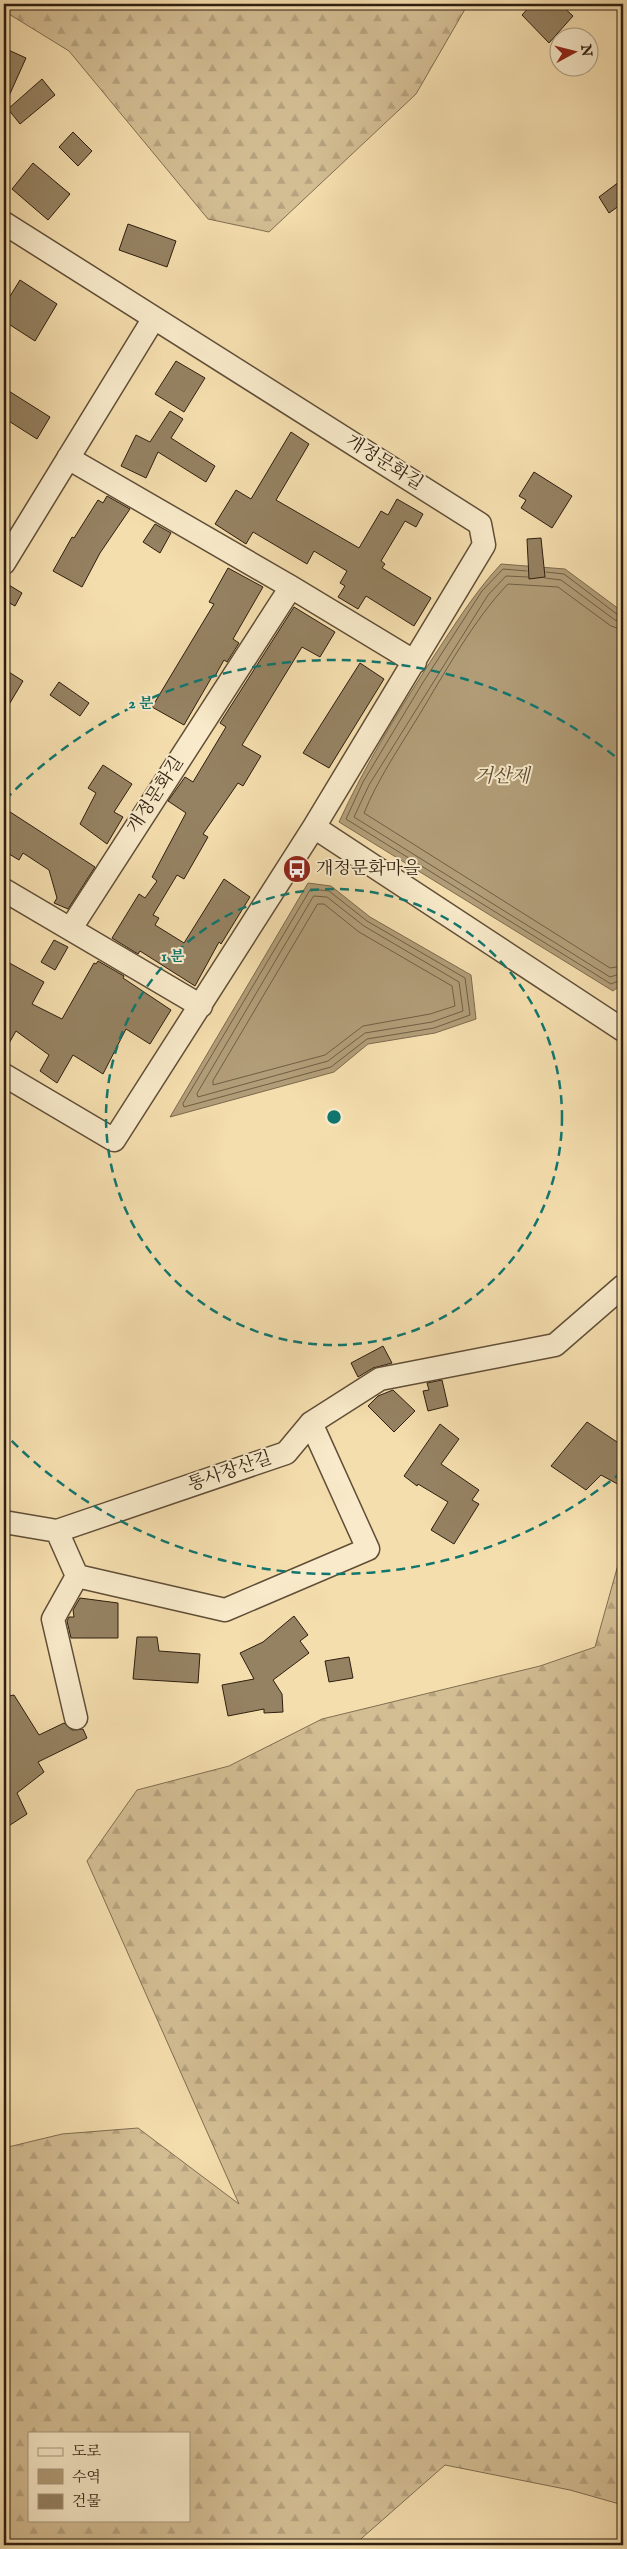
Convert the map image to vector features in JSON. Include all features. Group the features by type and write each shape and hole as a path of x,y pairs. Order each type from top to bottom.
{"street":[{"name":"개정문화길","path":"4,223 480,524 484,546 314,827 114,1140 4,1075"},
{"path":"7,549 68,458 154,318"},
{"path":"68,458 291,587 415,662"},
{"name":"개정문화길","path":"71,928 291,587"},
{"path":"314,827 623,1030"},
{"path":"4,890 201,1006"},
{"name":"통사장산길","path":"4,1522 57,1531 286,1453 311,1423 380,1379 555,1345 623,1286"},
{"path":"76,1576 225,1610 368,1549 311,1423"},
{"path":"57,1531 76,1576"},
{"path":"76,1576 53,1619 76,1718"}],"green space":[{"path":"4,4 468,4 416,94 269,232 208,219 69,51 4,11"},
{"path":"623,1547 623,2505 570,2490 445,2465 354,2545 4,2545 4,2148 62,2134 138,2128 239,2204 87,1861 137,1790 229,1766 322,1719 540,1666 595,1647"}],"water":[{"name":"거산제","path":"501,564 565,569 623,612 623,983 613,991 339,822 382,739 432,659 482,586"},
{"path":"308,883 331,886 370,917 471,975 476,1019 435,1033 368,1044 334,1072 170,1117"}],"building":[{"path":"532,4 560,4 573,16 562,28 550,28 549,43 522,15"},
{"path":"4,48 26,58 4,107"},
{"path":"42,79 55,95 20,124 8,109"},
{"path":"73,132 92,151 78,166 59,147"},
{"path":"33,163 70,194 48,220 12,189"},
{"path":"623,179 623,203 609,213 599,197"},
{"path":"128,224 176,241 167,267 119,250"},
{"path":"20,280 57,304 35,341 4,321 4,306"},
{"path":"176,361 205,378 184,412 155,394"},
{"path":"4,388 50,417 37,439 4,418"},
{"path":"170,411 183,419 171,438 215,466 206,482 158,452 146,478 121,466 136,435 150,442"},
{"path":"291,432 309,444 276,500 359,548 381,511 388,515 397,499 423,514 416,527 405,521 381,561 385,564 382,568 431,598 414,626 366,596 358,609 338,597 345,586 340,583 347,571 314,551 307,564 253,532 246,544 215,524 236,490 251,499"},
{"path":"534,472 572,496 552,528 521,508 526,500 519,496"},
{"path":"107,496 130,509 100,553 82,587 53,571 72,537 74,538 98,500 103,503"},
{"path":"155,524 171,533 160,553 143,542"},
{"path":"541,538 545,577 529,579 527,539"},
{"path":"228,568 263,587 233,639 239,643 227,662 224,660 215,676 213,675 184,725 152,707 214,604 209,602"},
{"path":"4,582 22,593 15,606 4,600"},
{"path":"294,607 335,632 320,657 302,647 242,745 261,756 243,786 238,783 203,834 208,837 184,879 177,875 153,915 159,918 155,925 184,943 224,879 250,897 221,944 219,942 195,986 140,951 138,954 112,938 139,894 145,898 157,881 152,877 186,813 168,801 185,777 193,782 226,727 220,723"},
{"path":"360,663 384,679 329,768 303,753"},
{"path":"4,669 23,681 4,713"},
{"path":"59,682 89,703 80,716 50,695"},
{"path":"103,765 132,784 114,812 123,817 107,844 80,824 96,793 88,788"},
{"path":"4,808 95,867 68,909 54,903 57,898 49,870 23,853 19,860 4,851"},
{"path":"54,940 68,947 55,970 41,962"},
{"path":"4,960 44,982 32,1004 62,1019 94,963 96,964 98,961 124,976 123,978 171,1010 150,1044 126,1029 103,1074 73,1055 57,1083 40,1071 49,1055 16,1031 4,1052"},
{"path":"383,1346 392,1363 373,1368 358,1377 351,1363"},
{"path":"442,1380 448,1406 428,1411 423,1391 429,1390 427,1383"},
{"path":"393,1390 415,1411 394,1432 368,1406 378,1396"},
{"path":"587,1422 623,1446 623,1487 601,1475 586,1490 551,1466"},
{"path":"440,1424 459,1439 441,1464 479,1490 472,1500 479,1504 454,1544 431,1530 448,1502 418,1484 417,1486 404,1476"},
{"path":"80,1598 118,1603 118,1638 71,1638 67,1621 69,1617 74,1617 73,1610"},
{"path":"294,1616 308,1635 300,1641 309,1653 273,1680 282,1694 283,1712 264,1713 264,1709 228,1716 222,1685 254,1679 240,1653 263,1642"},
{"path":"137,1637 157,1637 159,1651 200,1654 198,1683 133,1679"},
{"path":"349,1657 353,1678 329,1682 325,1661"},
{"path":"14,1695 39,1735 64,1723 72,1730 83,1729 87,1738 38,1762 44,1772 17,1793 27,1814 4,1829 4,1697"}],"place":[{"name":"개정문화마을","path":"297,869"}]}
